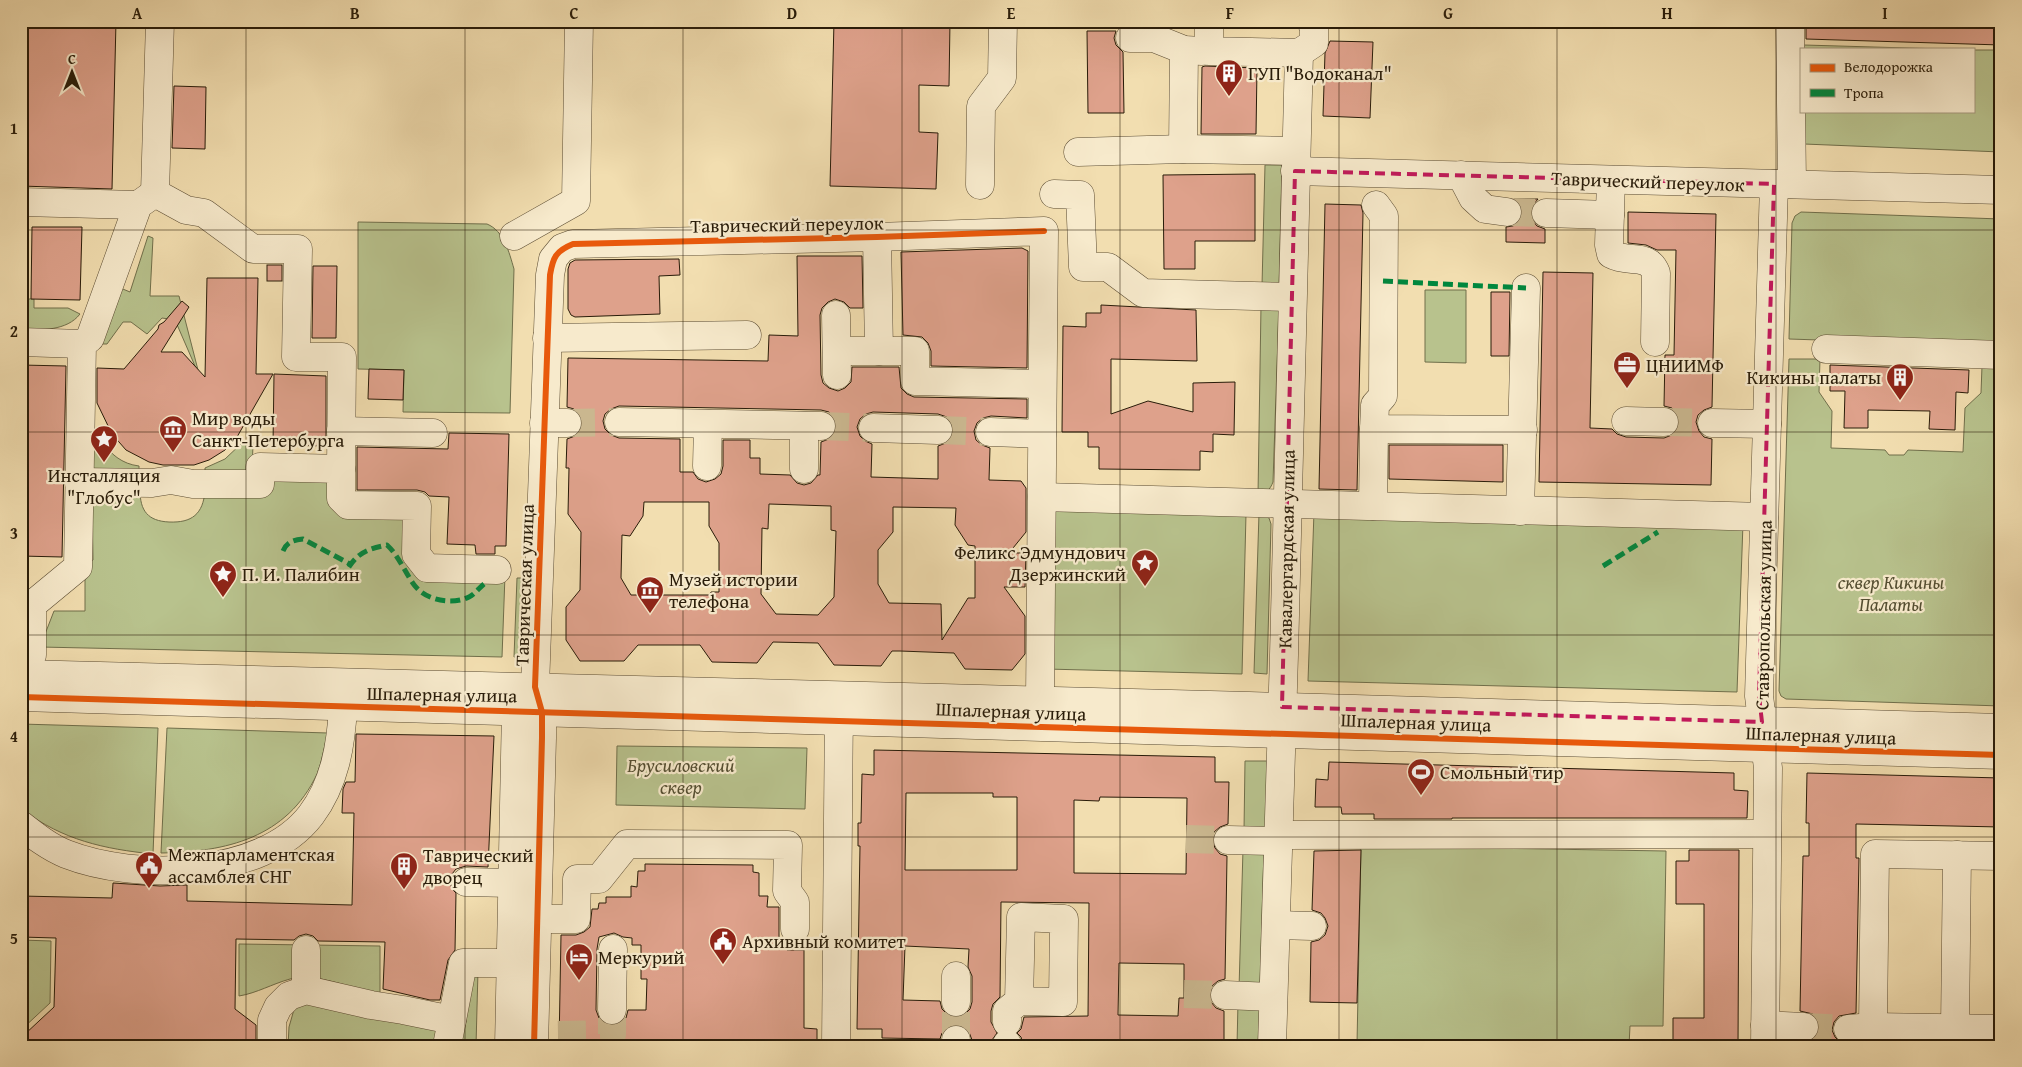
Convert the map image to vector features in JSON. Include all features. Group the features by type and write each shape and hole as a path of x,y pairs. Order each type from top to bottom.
{"street":[{"path":"21,342 82,344 90,338 147,199 160,21"},
{"path":"514,236 576,201 579,21"},
{"path":"980,185 981,106 1002,78 1003,21"},
{"path":"1182,149 1196,50 1209,21"},
{"path":"1130,38 1154,38 1196,50 1299,53 1314,43 1314,28 1311,21"},
{"name":"Ставропольская улица","path":"1765,1036 1768,768 1759,696 1767,424 1783,184 1790,21"},
{"name":"Кавалергардская улица","path":"1272,1046 1282,734 1299,53"},
{"name":"Таврический переулок","path":"1078,152 1182,149 1461,175 2001,190"},
{"path":"1461,175 1474,198 1485,209 1507,212"},
{"path":"1611,180 1609,245 1611,264 1620,259 1646,260 1653,264 1656,273 1655,342"},
{"path":"1054,194 1080,195 1083,268 1108,268 1143,293 1292,297"},
{"path":"21,202 147,199 204,213 253,249 298,249 296,357 342,357 341,498 348,504 417,506 416,554 427,568 497,570"},
{"path":"1373,506 1374,405 1383,396 1384,216 1376,205"},
{"path":"1546,213 1610,215"},
{"name":"Таврический переулок","path":"550,275 553,259 562,248 573,244 1044,231 1042,384"},
{"path":"877,237 879,352"},
{"name":"Таврическая улица","path":"509,1046 511,883 531,703 556,423 547,338 550,275"},
{"path":"1520,511 1526,288"},
{"path":"836,315 837,363 879,352 915,351 915,381 1042,384 1040,700"},
{"path":"547,338 747,335"},
{"path":"26,665 26,601 78,568 78,482 82,344"},
{"path":"1826,349 2001,355"},
{"path":"1626,421 1664,422"},
{"path":"619,422 813,426 804,469"},
{"path":"1712,423 1767,424"},
{"path":"707,466 708,424"},
{"path":"873,428 938,430"},
{"path":"1374,429 1523,430"},
{"path":"341,431 433,433"},
{"path":"990,432 1042,434"},
{"path":"78,482 152,484 171,480 193,484 260,484 260,467 341,469"},
{"path":"1042,497 1764,517"},
{"name":"Шпалерная улица","path":"26,665 531,703"},
{"name":"Шпалерная улица","path":"21,697 343,707 531,703 839,708 1282,734 2001,755"},
{"name":"Шпалерная улица","path":"839,708 1040,700 2001,728"},
{"name":"Таврическая улица","path":"531,703 536,919 543,1038"},
{"path":"21,825 41,841 65,854 91,862 129,869 203,869 237,860 267,849 290,836 311,814 336,764 342,733 343,707"},
{"path":"836,1046 839,708"},
{"path":"1228,840 1767,834"},
{"path":"536,919 576,919 577,879 599,880 627,844 788,845 787,891 795,902 795,929"},
{"path":"2001,856 1875,854 1860,1028 2001,1029"},
{"path":"1956,1028 1957,856"},
{"path":"466,882 511,883"},
{"path":"1276,925 1312,926"},
{"path":"612,1010 613,949"},
{"path":"306,950 306,990"},
{"path":"272,1046 272,1020 278,1007 289,996 306,990 371,1005 449,1033 463,964 510,964"},
{"path":"1225,995 1273,996"},
{"path":"1765,1036 1804,1027"}],"highlighted area":[{"path":"1295,171 1774,184 1759,696 1762,722 1282,707"}],"green space":[{"path":"1804,45 1908,48 1804,48"},
{"path":"1974,50 2001,50 2001,152 1804,144 1804,112 1974,112"},
{"path":"1265,165 1282,165 1279,286 1262,286"},
{"path":"1801,212 2001,219 2001,346 1789,339 1792,223 1795,216"},
{"path":"358,222 487,224 493,227 502,237 514,269 510,413 403,412 404,370 358,369"},
{"path":"148,236 153,238 150,296 179,296 198,370 175,320 162,318 147,334 131,322 123,322 107,344 97,344 118,287 130,292"},
{"path":"1425,290 1466,290 1466,363 1425,362"},
{"path":"21,299 34,299 34,308 68,308 80,314 75,320 61,327 21,330"},
{"path":"1261,306 1279,306 1273,482 1267,491 1258,495"},
{"name":"сквер Кикины Палаты","path":"1789,359 1820,359 1819,392 1832,411 1831,448 1885,450 1889,455 1904,455 1908,450 1963,452 1965,408 1981,393 1982,366 2001,367 2001,706 1786,699 1781,696 1779,691"},
{"path":"92,439 101,440 112,454 122,461 139,466 139,476 92,476"},
{"path":"243,442 253,442 252,477 205,477 205,468 225,459"},
{"path":"269,480 335,480 334,509 398,516 407,524 405,561 505,575 502,657 40,647 54,611 85,611 85,566 93,560 92,490 140,490 142,504 147,514 156,520 177,522 195,516 202,506 205,491"},
{"path":"1049,510 1246,514 1242,674 1046,669"},
{"path":"1314,512 1743,523 1737,692 1308,681"},
{"path":"1259,513 1269,518 1271,524 1267,674 1254,673"},
{"path":"517,578 531,578 529,657 514,657"},
{"path":"21,724 158,728 153,854 101,846 69,836 53,829 23,810"},
{"path":"167,728 328,733 317,774 304,796 289,813 272,827 252,837 231,844 209,849 161,853"},
{"name":"Брусиловский сквер","path":"617,746 807,748 805,809 616,805"},
{"path":"1245,761 1267,761 1266,831 1244,830"},
{"path":"1361,846 1666,851 1663,1026 1630,1026 1629,1046 1419,1046 1357,1044"},
{"path":"1243,849 1264,849 1260,989 1239,989"},
{"path":"21,940 51,941 50,1003 21,1030"},
{"path":"239,944 380,946 380,996 323,979 301,977 239,996"},
{"path":"478,970 476,1046 456,1046 467,976"},
{"path":"297,999 435,1025 439,1046 288,1046 289,1027"},
{"path":"1238,1002 1260,1003 1258,1046 1237,1046"}],"building":[{"path":"21,21 116,21 112,189 21,186"},
{"path":"834,21 950,21 949,86 919,85 919,132 938,133 936,189 830,186"},
{"path":"1806,21 2001,21 2001,45 1806,39"},
{"path":"1087,31 1116,31 1114,38 1116,45 1123,52 1124,113 1088,113"},
{"name":"ГУП \"Водоканал\"","path":"1330,41 1373,42 1370,118 1323,116 1325,53"},
{"name":"ГУП \"Водоканал\"","path":"1202,67 1257,68 1256,134 1201,134"},
{"path":"174,86 206,87 205,149 172,148"},
{"path":"1255,174 1255,241 1195,241 1195,269 1164,269 1163,175"},
{"path":"1514,199 1538,199 1530,213 1537,226 1545,229 1545,243 1506,242 1506,227 1513,226 1519,222 1522,215 1521,206"},
{"path":"1325,204 1361,205 1363,213 1357,490 1319,489"},
{"path":"1628,212 1716,214 1712,407 1698,415 1696,422 1699,431 1704,437 1712,439 1711,485 1539,482 1543,272 1593,273 1590,428 1612,429 1617,434 1626,437 1664,438 1678,430 1680,422 1677,414 1672,408 1664,406 1665,355 1674,355 1676,250 1657,250 1646,245 1628,243"},
{"path":"32,227 82,227 80,300 31,299"},
{"path":"1022,248 1028,251 1027,368 931,366 931,351 928,343 922,337 903,335 901,252"},
{"path":"797,256 862,256 863,308 850,308 844,302 835,299 828,302 822,308 820,315 821,375 823,383 829,388 838,391 845,388 851,382 852,367 899,367 901,388 907,394 914,397 1027,399 1027,418 991,416 983,418 977,423 974,431 976,440 990,448 989,480 1021,481 1026,488 1026,532 1009,553 1026,553 1025,587 1004,587 1025,616 1025,654 1012,670 965,669 954,653 900,651 892,651 881,666 834,665 818,643 773,642 757,663 712,662 700,645 638,645 624,661 580,661 566,640 566,607 580,590 581,532 568,514 569,468 566,468 567,439 575,436 581,430 583,423 580,415 574,409 567,407 568,358 768,361 769,335 798,336","holes":["619,406 821,410 829,412 834,418 837,427 835,434 821,442 820,475 811,483 804,485 797,483 790,475 760,474 760,458 750,458 750,440 723,440 723,466 721,474 715,479 706,482 698,479 693,472 680,472 680,439 619,438 611,435 605,429 603,421 605,414","873,412 938,414 947,417 952,423 954,431 946,443 938,446 938,479 871,477 872,444 860,436 857,427 860,419 866,414","644,502 709,502 709,526 719,543 719,592 711,592 709,595 631,595 621,578 622,535 630,536 643,516","769,504 831,506 831,530 836,531 834,597 818,615 776,614 761,594 762,528 768,529","893,507 956,508 955,525 968,545 975,546 975,598 968,598 942,640 941,604 889,603 878,584 878,550 893,532"]},
{"path":"679,259 680,275 659,276 660,314 575,317 571,315 568,309 568,269 570,263 575,260"},
{"path":"267,265 282,265 282,281 267,281"},
{"path":"313,266 337,266 336,338 312,338"},
{"path":"207,278 258,278 256,374 273,374 237,437 225,450 209,460 194,465 163,465 149,462 126,450 112,434 97,403 97,368 124,369 158,329 159,325 164,322 182,301 189,307 161,352 182,352 205,377"},
{"path":"1491,292 1510,292 1509,356 1491,356"},
{"path":"1101,305 1196,310 1197,361 1111,359 1111,414 1148,401 1193,412 1193,383 1235,382 1234,435 1213,434 1213,452 1200,451 1200,470 1099,469 1099,447 1088,447 1088,432 1062,432 1063,326 1086,327 1086,313 1101,313"},
{"path":"21,365 66,366 62,557 21,556"},
{"name":"Кикины палаты","path":"1830,365 1969,370 1968,393 1956,392 1955,430 1929,429 1930,411 1868,410 1868,428 1844,428 1845,391 1830,391"},
{"path":"369,369 404,370 403,400 368,399"},
{"path":"274,374 326,376 326,446 273,445"},
{"path":"449,433 509,434 506,546 495,546 495,554 476,554 475,545 447,544 449,497 429,496 425,492 417,490 357,490 357,447 448,449"},
{"path":"1389,445 1503,445 1503,482 1389,479"},
{"name":"Таврический дворец","path":"356,734 494,736 488,867 466,866 456,869 452,874 450,882 452,889 456,893 455,950 448,960 440,1000 430,1000 383,989 385,942 318,941 313,936 306,934 294,940 236,939 235,1009 256,1025 256,1046 25,1046 24,1035 54,1007 56,938 21,937 21,896 112,898 113,883 160,886 187,885 187,901 352,905 354,813 342,813 343,789 346,782 355,782"},
{"path":"874,750 1215,757 1215,782 1229,782 1228,824 1214,832 1212,839 1215,848 1220,854 1227,856 1225,979 1218,981 1212,986 1209,995 1211,1002 1216,1008 1224,1011 1224,1046 1023,1045 1021,1037 1017,1033 1021,1029 1024,1017 1088,1016 1089,903 1001,902 1000,997 993,1004 991,1011 991,1022 997,1033 992,1040 972,1040 969,1032 963,1026 956,1024 948,1027 942,1033 940,1039 882,1038 882,1029 857,1029 860,846 858,846 858,823 861,823 862,774 874,775","holes":["906,793 993,793 993,797 1017,797 1017,870 905,870","1100,797 1187,798 1186,874 1074,873 1074,800 1099,801","905,946 969,949 968,967 972,976 972,1002 970,1009 964,1015 956,1018 949,1016 942,1009 940,1001 903,1000","1119,963 1184,964 1184,998 1179,998 1178,1016 1118,1015"]},
{"path":"1329,762 1734,773 1734,790 1748,791 1747,818 1374,819 1374,814 1342,814 1341,807 1315,807 1316,779 1328,780"},
{"path":"1807,773 2001,778 2001,827 1856,824 1856,858 1859,858 1856,1013 1839,1016 1834,1022 1832,1030 1835,1037 1841,1043 1855,1044 1855,1046 1803,1046 1803,1043 1811,1041 1817,1036 1820,1027 1818,1019 1813,1014 1800,1011 1803,856 1809,856 1809,823 1806,823"},
{"path":"1361,850 1357,1003 1310,1002 1311,942 1319,940 1325,935 1328,926 1321,913 1312,910 1314,851"},
{"path":"1689,850 1739,850 1738,1046 1673,1046 1673,1018 1704,1018 1704,904 1676,904 1676,861 1689,861"},
{"name":"Архивный комитет","path":"645,864 753,865 753,872 759,873 759,896 768,896 767,907 779,907 779,939 784,939 787,942 787,950 804,950 804,1028 817,1029 817,1046 559,1046 561,935 576,935 590,927 592,909 598,909 599,903 606,903 606,897 631,897 631,886 637,887 638,871 645,871","holes":["614,933 632,938 632,945 641,945 641,979 647,979 646,1010 628,1010 626,1018 620,1023 611,1026 604,1024 596,1010 597,949 599,937"]}],"tunnel":[{"path":"1507,212 1546,213"},
{"path":"567,423 619,422"},
{"path":"1664,422 1712,423"},
{"path":"821,426 873,428"},
{"path":"938,430 990,432"},
{"path":"1186,839 1228,840"},
{"path":"1184,994 1225,995"},
{"path":"956,1002 956,1040"},
{"path":"558,1035 612,1034 612,1010"},
{"path":"1804,1027 1848,1029"}],"marked path":[{"path":"1383,281 1526,288"},
{"path":"1603,566 1658,532"},
{"path":"283,551 286,545 303,539 350,564"},
{"path":"341,580 354,560 364,552 387,545 395,554 415,586 433,598 456,601 471,596 484,584"}],"cycle path":[{"path":"534,1046 542,738 542,712 535,687 550,275 556,255 573,244 1044,231"},
{"path":"21,697 2001,755"}],"place":[{"name":"ГУП \"Водоканал\"","path":"1229,97"},
{"name":"ЦНИИМФ","path":"1627,389"},
{"name":"Кикины палаты","path":"1900,401"},
{"name":"Мир воды Санкт-Петербурга","path":"173,453"},
{"name":"Инсталляция \"Глобус\"","path":"104,463"},
{"name":"Феликс Эдмундович Дзержинский","path":"1145,587"},
{"name":"П. И. Палибин","path":"223,598"},
{"name":"Музей истории телефона","path":"650,614"},
{"name":"Смольный тир","path":"1421,796"},
{"name":"Межпарламентская ассамблея СНГ","path":"149,889"},
{"name":"Таврический дворец","path":"404,890"},
{"name":"Архивный комитет","path":"723,965"},
{"name":"Меркурий","path":"579,981"}]}
